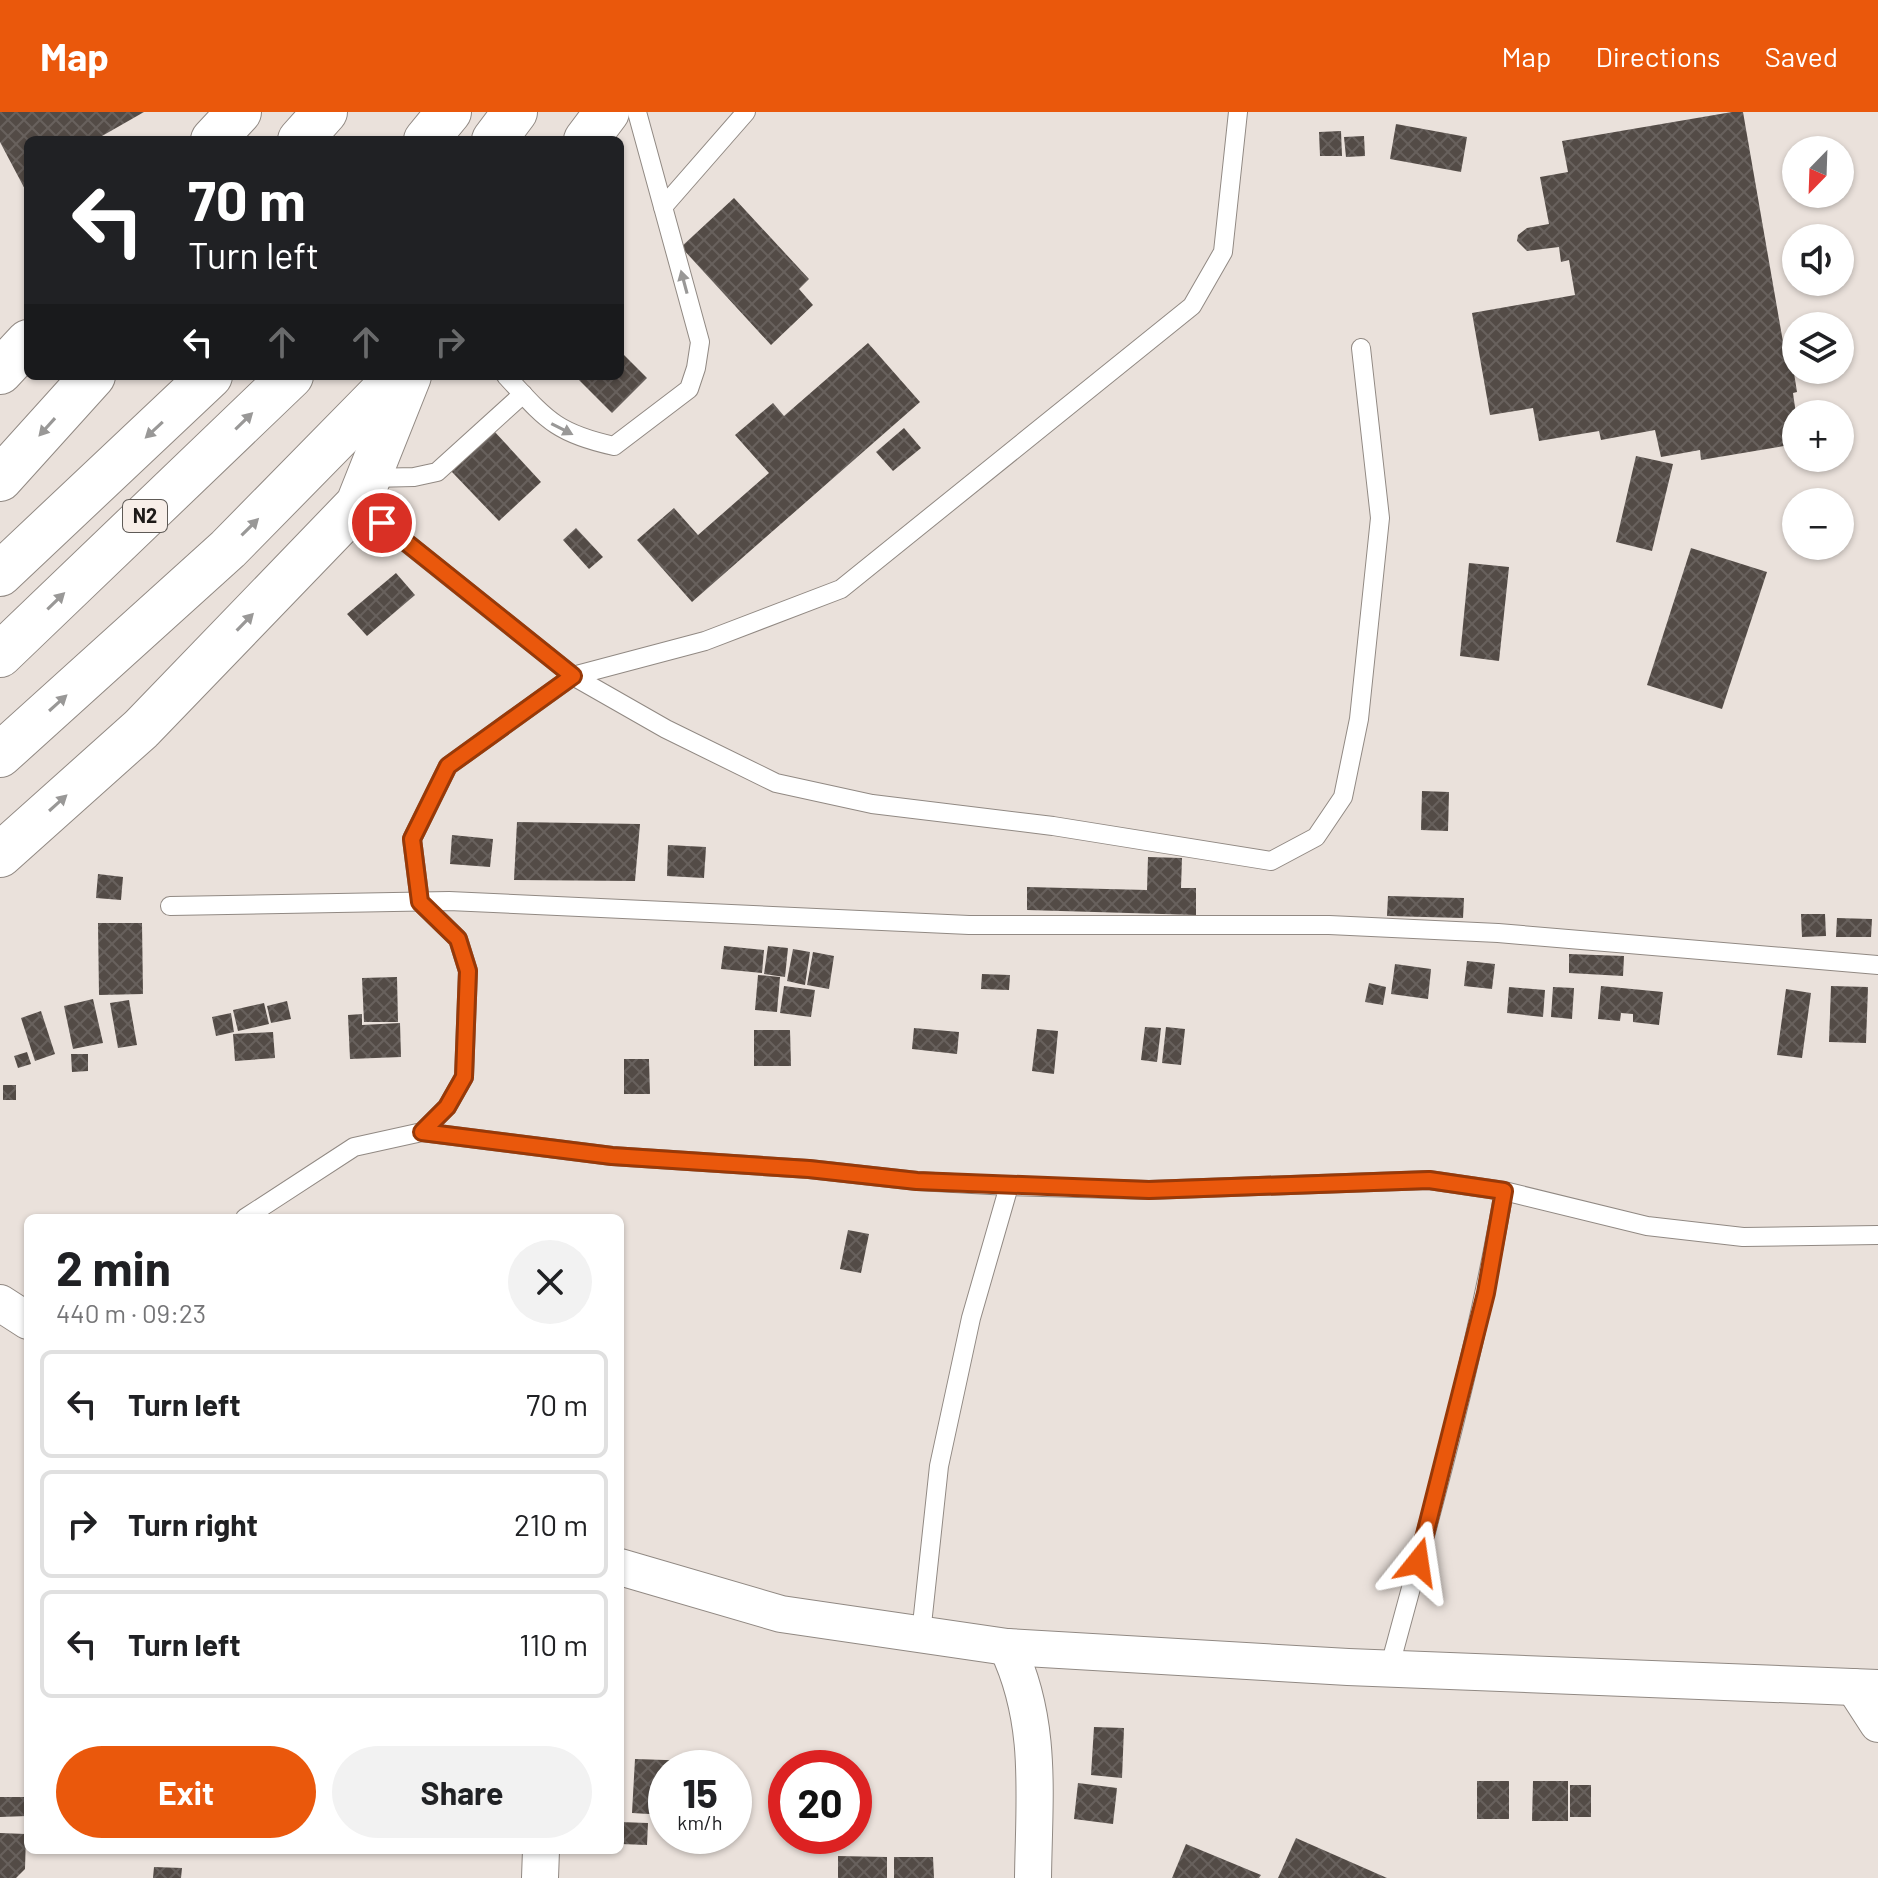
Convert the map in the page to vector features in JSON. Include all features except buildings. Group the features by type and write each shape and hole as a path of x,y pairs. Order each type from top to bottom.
{"main road":[{"path":"217,136 239,112"},
{"path":"304,136 325,112"},
{"path":"429,136 449,112"},
{"path":"497,136 515,112"},
{"path":"589,136 607,112"},
{"path":"0,372 24,346"},
{"path":"0,479 89,380"},
{"name":"N2","path":"0,574 206,380"},
{"name":"N2","path":"0,655 287,380"},
{"path":"0,755 228,549 394,380"},
{"path":"0,855 141,729 364,491 407,380"}],"street":[{"path":"0,1303 24,1318"},
{"path":"624,1568 781,1614 1007,1647 1389,1669 1866,1687 1878,1724"},
{"path":"1007,1647 1022,1678 1034,1741 1033,1878"},
{"path":"540,1878 541,1854"}],"lane":[{"path":"510,380 552,425 583,439 614,446 689,389 700,342 637,112"},
{"path":"663,207 746,112"},
{"path":"422,1132 447,1107 464,1077 468,971 458,939 420,902 412,839 448,766 573,676 705,641 841,589 1192,306 1223,252 1238,112"},
{"path":"364,491 573,676 666,729 776,783 872,804 1053,826 1271,861 1316,837 1343,797 1359,719 1380,518 1361,348"},
{"path":"364,491 437,472 523,394"},
{"path":"170,906 420,902 969,925 1329,925 1498,933 1878,965"},
{"path":"251,1214 354,1147 422,1132 612,1156 1009,1186 1149,1190 1429,1180 1504,1191 1647,1226 1743,1237 1878,1235"},
{"path":"921,1634 939,1466 971,1318 1009,1186"},
{"path":"1389,1669 1440,1481 1486,1293 1504,1191"}],"route":[{"path":"382,523 573,676 448,766 412,839 420,902 458,939 468,971 464,1077 447,1107 422,1132 612,1156 809,1169 917,1181 1149,1190 1429,1180 1504,1191 1486,1293 1418,1562"}]}
